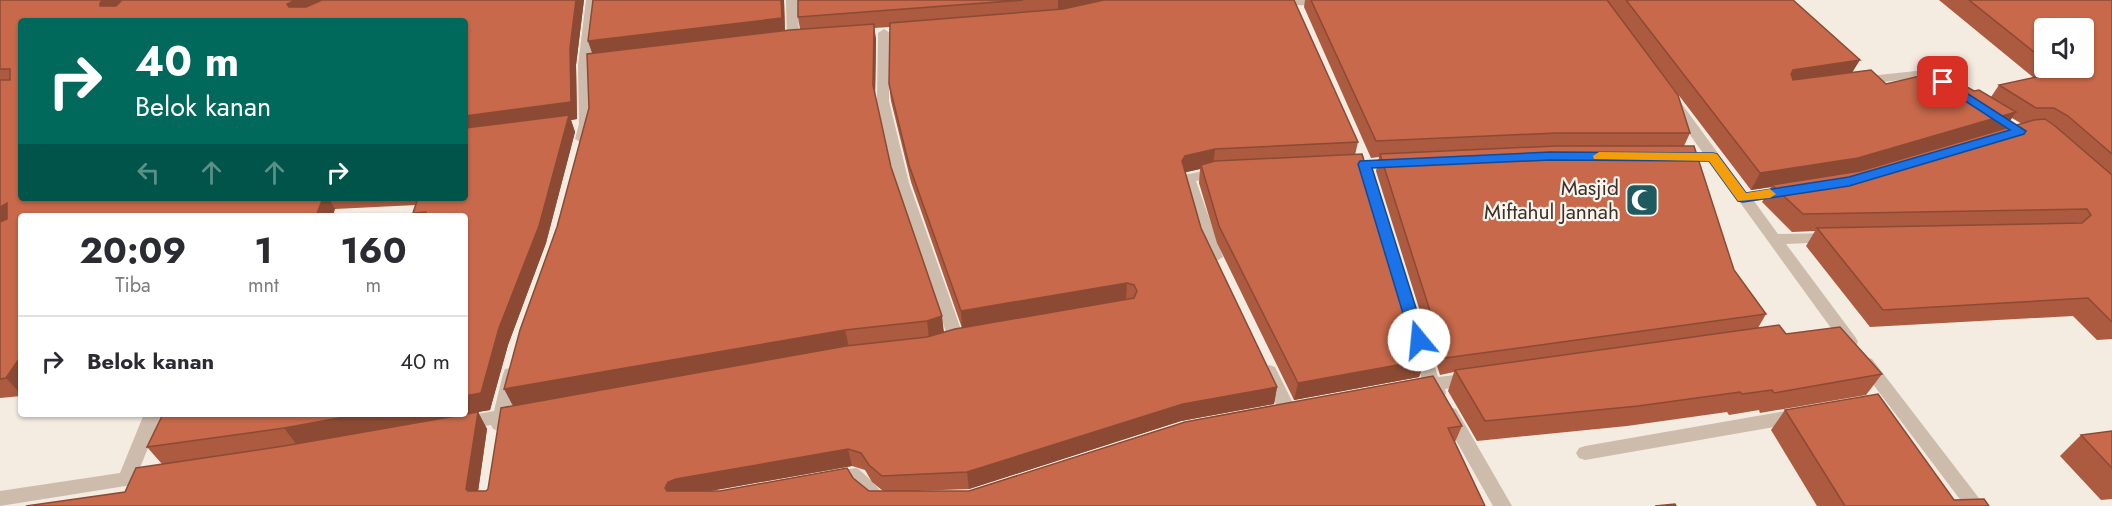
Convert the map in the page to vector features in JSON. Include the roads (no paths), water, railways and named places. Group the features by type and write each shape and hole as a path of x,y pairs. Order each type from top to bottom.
{"street":[{"path":"578,157 584,65 592,0"},
{"path":"792,0 793,40"},
{"path":"1294,5 1314,0"},
{"path":"884,33 884,101 902,183 942,303 962,337 929,346"},
{"path":"584,65 619,61"},
{"path":"1846,83 1912,73 1930,75 1962,94"},
{"path":"1666,92 1839,327 1976,506"},
{"path":"1666,156 1713,157"},
{"path":"1330,166 1411,162"},
{"path":"1223,275 1208,244 1189,178 1213,172 1237,171"},
{"path":"1743,198 1796,190"},
{"path":"1774,239 1845,237"},
{"path":"1412,318 1432,384 1503,506"},
{"path":"1816,331 1839,327"},
{"path":"497,438 500,416 516,356"},
{"path":"1263,359 1288,411"},
{"path":"1399,391 1490,376"},
{"path":"1871,403 1894,399"},
{"path":"444,426 532,411"},
{"path":"1585,453 1814,413"},
{"path":"126,480 152,417"},
{"path":"0,499 171,473"},
{"path":"812,482 856,475 873,497 880,502 898,504"}],"place":[{"name":"Masjid Miftahul Jannah","path":"1642,200"}]}
